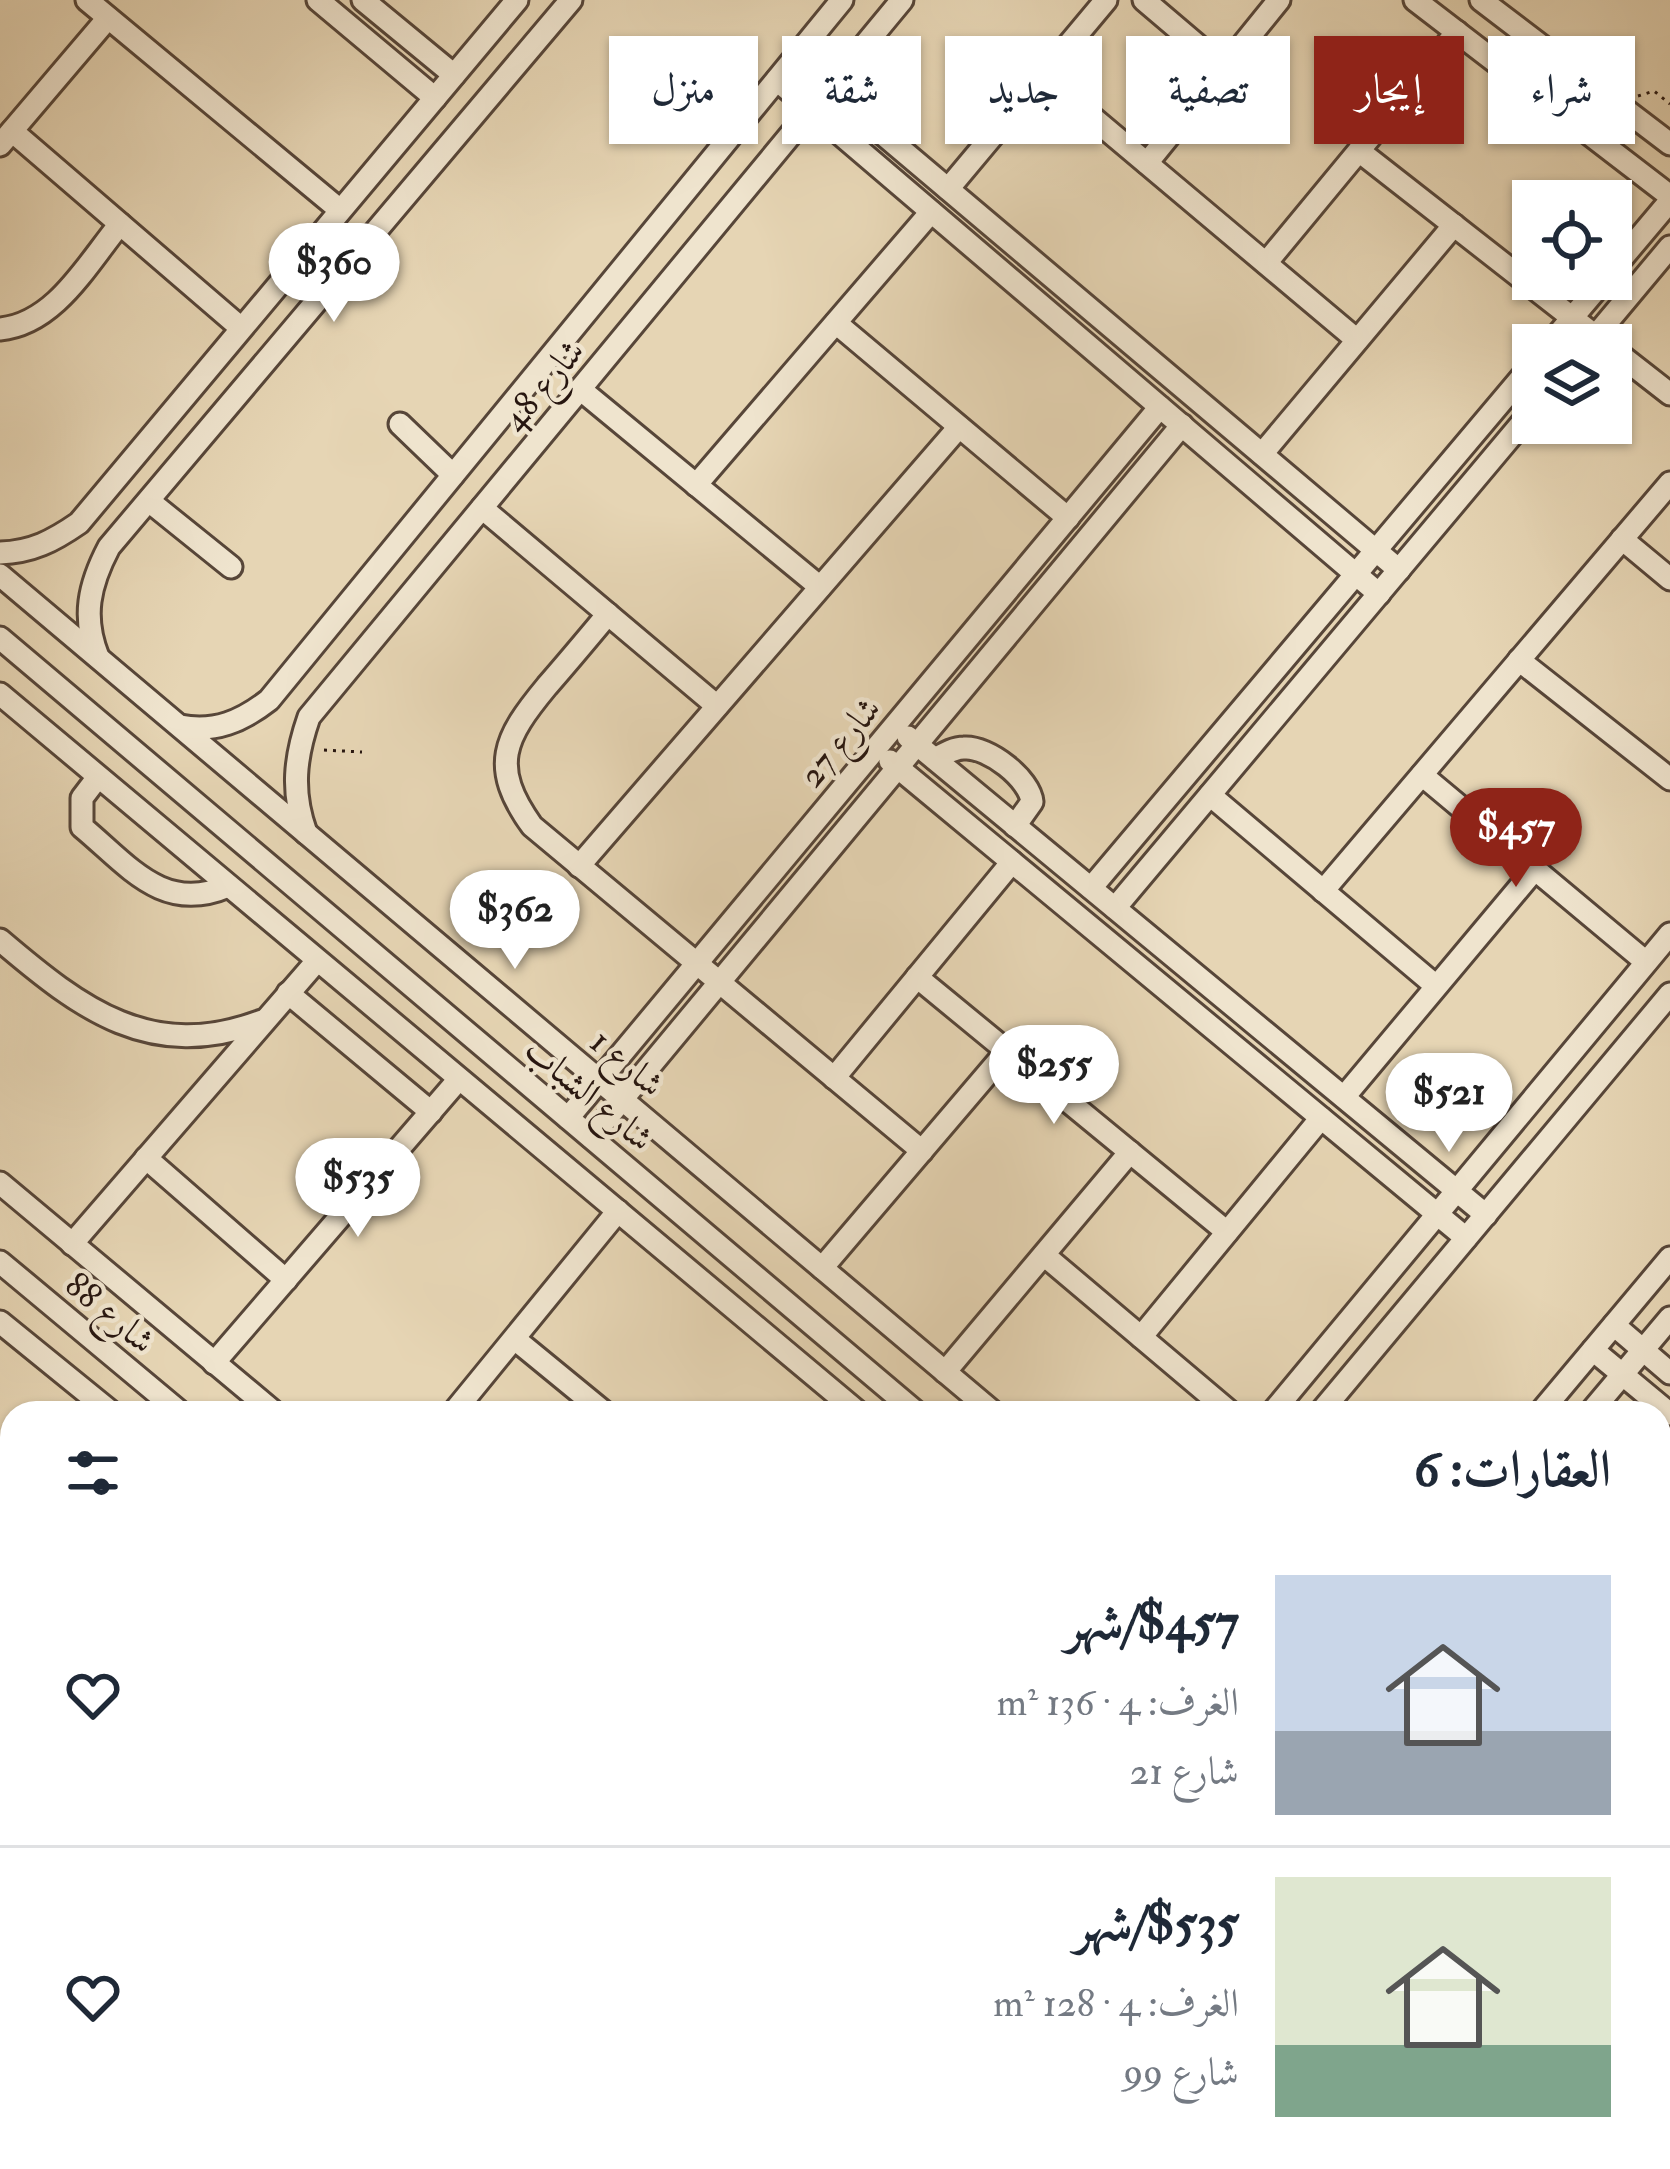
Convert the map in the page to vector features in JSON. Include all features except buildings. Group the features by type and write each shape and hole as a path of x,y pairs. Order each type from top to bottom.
{"street":[{"path":"87,0 340,210"},
{"path":"317,0 434,98"},
{"path":"363,0 454,75"},
{"path":"0,553 53,542 80,523 517,0"},
{"path":"98,658 90,638 88,606 94,575 109,547 571,0"},
{"name":"شارع 48","path":"813,36 842,0"},
{"name":"شارع 48","path":"872,36 902,0"},
{"path":"1076,36 1106,0"},
{"path":"1144,0 1186,36"},
{"path":"1250,36 1279,0"},
{"path":"1414,0 1488,56"},
{"path":"1481,0 1527,36"},
{"path":"108,18 6,138 120,224 241,328"},
{"path":"1266,263 1457,32"},
{"name":"شارع 48","path":"178,725 221,727 247,717 268,700 782,74"},
{"path":"777,80 782,84"},
{"path":"1635,118 1670,144"},
{"path":"1102,126 1357,340"},
{"name":"شارع 48","path":"307,833 295,781 298,748 310,717 784,144"},
{"path":"852,144 1379,593"},
{"path":"895,144 1399,570"},
{"path":"948,189 986,144"},
{"path":"1147,164 1163,144"},
{"path":"1601,144 1670,199 1632,246"},
{"path":"1359,151 1580,324"},
{"path":"696,485 932,212"},
{"path":"0,328 19,327 43,317 120,224"},
{"path":"1262,454 1454,225"},
{"path":"1614,324 1670,247"},
{"path":"1566,324 1587,300"},
{"path":"836,323 1068,518"},
{"path":"1632,366 1670,394"},
{"path":"580,389 820,587"},
{"path":"1091,888 1512,389"},
{"name":"شارع 27","path":"568,1118 1160,407"},
{"path":"400,424 453,475"},
{"name":"شارع 27","path":"591,1137 898,768 926,752 1182,425"},
{"path":"579,866 959,427"},
{"path":"1115,908 1512,435"},
{"path":"1323,891 1670,483"},
{"path":"148,501 231,567"},
{"path":"482,508 717,706"},
{"path":"1622,539 1670,579"},
{"name":"شارع 1","path":"0,575 980,1401"},
{"path":"608,614 516,723 507,749 507,777 516,804 532,826 922,1151"},
{"name":"شارع الشباب","path":"0,638 903,1401"},
{"path":"1519,660 1670,779"},
{"name":"شارع الشباب","path":"0,694 845,1401"},
{"path":"895,726 1486,1215"},
{"path":"875,749 1466,1238"},
{"path":"926,752 978,749 1027,785 1032,802 1015,826"},
{"path":"1422,775 1646,962"},
{"path":"98,778 82,798 82,827 157,889 193,896 224,883 248,848"},
{"path":"1210,795 1436,986"},
{"path":"834,1078 1012,862"},
{"path":"1344,1097 1534,869"},
{"path":"1282,1401 1670,934"},
{"path":"0,940 63,993 118,1022 182,1036 210,1036 262,1021"},
{"path":"72,1244 316,962"},
{"path":"917,977 1228,1232"},
{"path":"289,993 431,1112"},
{"path":"1330,1401 1670,994"},
{"path":"822,1268 1007,1052"},
{"path":"214,1364 459,1079"},
{"path":"1141,1337 1321,1118"},
{"path":"945,1372 1130,1152"},
{"path":"146,1158 286,1280"},
{"path":"0,1183 260,1401"},
{"path":"463,1401 618,1211"},
{"path":"1044,1255 1217,1401"},
{"path":"1550,1401 1670,1258"},
{"name":"شارع 88","path":"0,1262 167,1401"},
{"path":"1600,1401 1670,1318"},
{"path":"0,1322 97,1401"},
{"path":"1614,1325 1670,1372"},
{"path":"516,1340 590,1401"},
{"path":"1593,1350 1654,1401"}],"path":[{"path":"298,748 362,752"}]}
